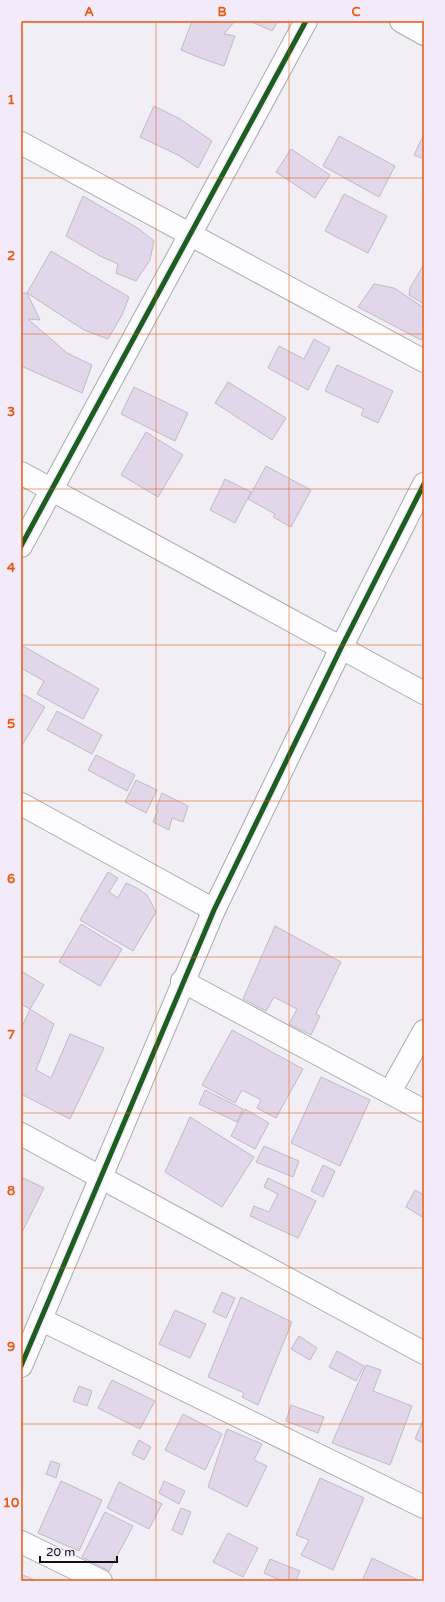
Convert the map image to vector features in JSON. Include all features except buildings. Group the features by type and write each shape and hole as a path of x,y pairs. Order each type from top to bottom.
{"street":[{"path":"21,546 306,21"},
{"path":"401,21 424,34"},
{"path":"21,143 424,361"},
{"path":"21,474 424,693"},
{"path":"21,1366 102,1178 182,981 214,910 341,648 424,484"},
{"path":"21,804 214,910"},
{"path":"182,981 424,1111"},
{"path":"390,1092 424,1031"},
{"path":"21,1134 424,1353"},
{"path":"42,1320 424,1507"},
{"path":"21,1542 101,1581"}],"cycle path":[{"path":"21,546 306,21"},
{"path":"21,1366 214,910 341,648 424,484"}]}
